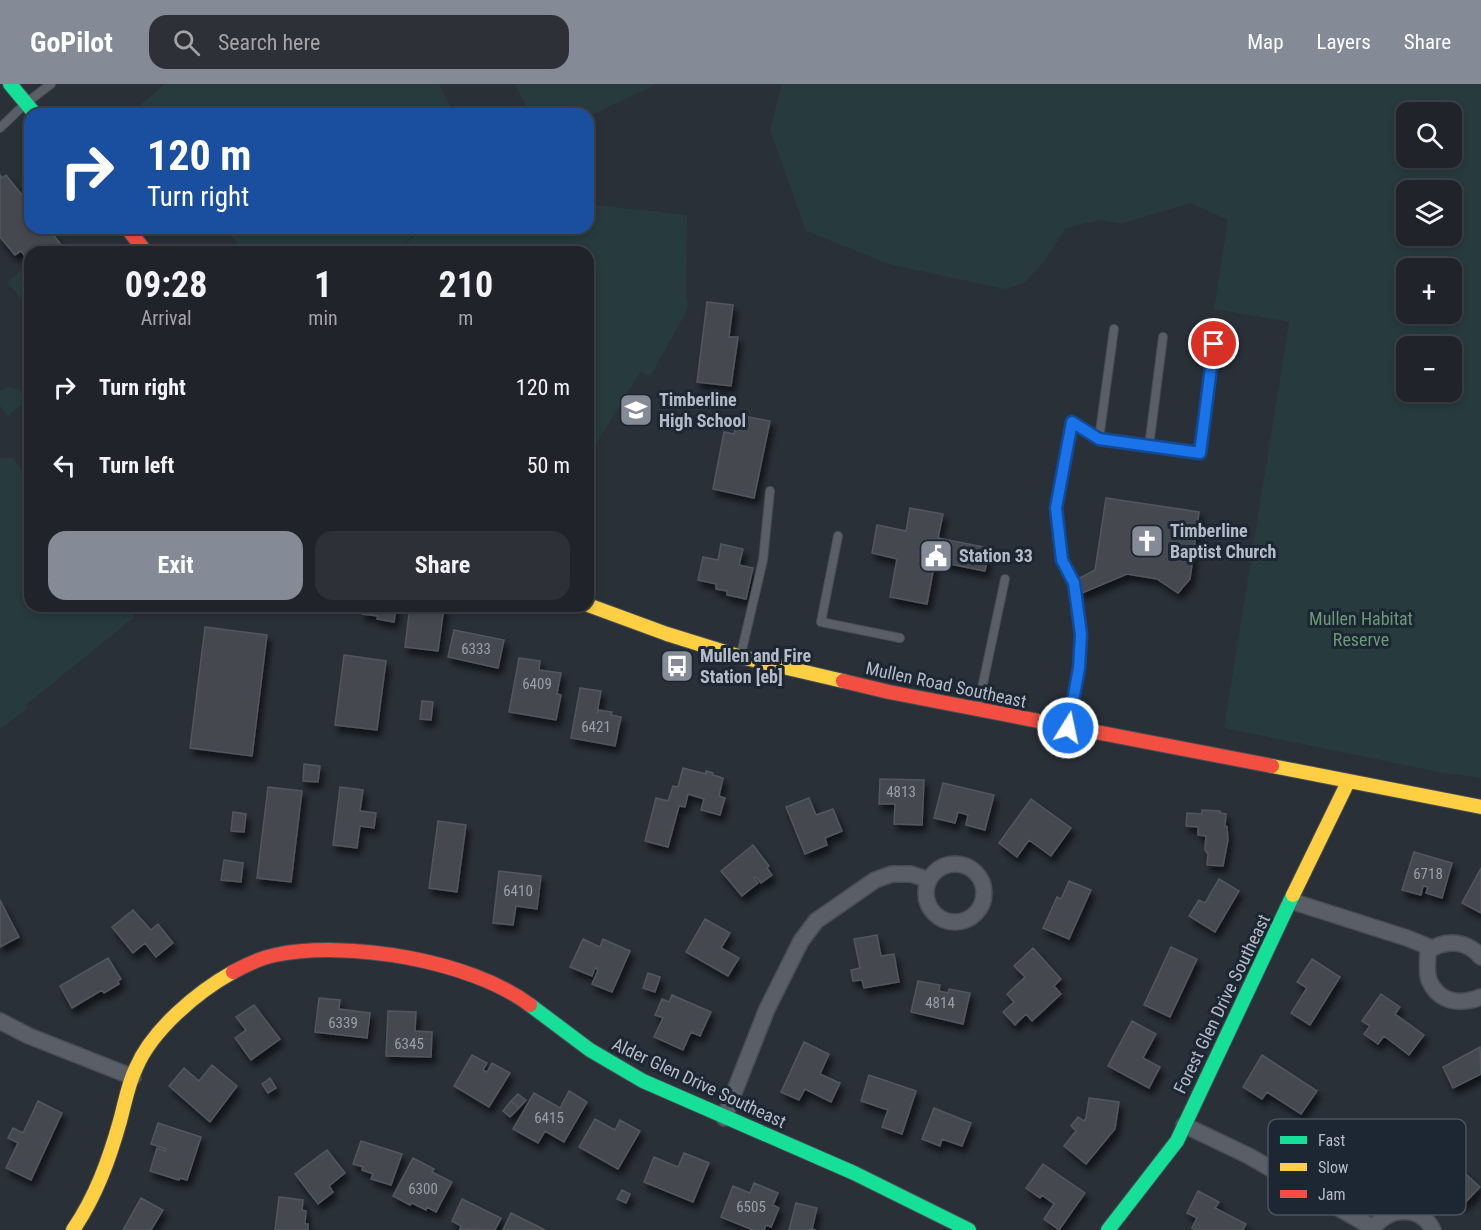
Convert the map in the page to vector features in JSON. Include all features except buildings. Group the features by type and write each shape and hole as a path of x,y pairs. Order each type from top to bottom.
{"street":[{"path":"10,84 30,108"},
{"path":"132,234 142,246"},
{"name":"Mullen Road Southeast","path":"594,606 667,634 741,657 978,710 1481,807"},
{"name":"Forest Glen Drive Southeast","path":"1108,1230 1177,1141 1348,782"},
{"path":"724,1118 767,1009 801,941 816,921 875,880 892,874 911,873 929,880"},
{"path":"1291,901 1432,948"},
{"path":"1481,957 1477,952 1449,941 1428,951 1428,978 1436,992 1451,1002 1469,1002 1481,997"},
{"name":"Alder Glen Drive Southeast","path":"73,1230 101,1183 138,1063 158,1035 185,1006 208,986 245,966 274,955 319,950 350,951 424,962 483,979 521,999 614,1067 724,1118 920,1202 969,1230"},
{"path":"0,1021 29,1036 133,1077"},
{"path":"1184,1125 1268,1167"},
{"path":"1349,1215 1373,1229 1387,1215"},
{"path":"1418,1215 1433,1230"}],"lane":[{"path":"30,108 51,84"},
{"path":"0,128 24,112"},
{"path":"1099,439 1114,329"},
{"path":"1149,446 1163,337"},
{"path":"1068,728 1079,668 1081,634 1074,583 1062,560 1056,508 1072,422 1099,439 1200,453 1214,344"},
{"path":"741,657 763,560 770,491"},
{"path":"838,536 821,622 900,638"},
{"path":"978,710 1005,579"}],"green space":[{"path":"165,84 439,84 451,108 141,108 142,103"},
{"path":"515,84 657,84 594,114 594,108 527,108"},
{"name":"Mullen Habitat Reserve","path":"782,84 1481,84 1481,778 1439,772 1224,728 1289,322 1214,309 1228,220 1190,203 1121,224 1100,220 1066,228 1043,263 1024,283 1005,289 888,264 806,231 770,130"},
{"path":"594,205 687,215 686,294 688,305 650,377 641,371 594,447 594,246 404,246 416,234 594,234"},
{"path":"230,234 414,234 402,246 240,246"},
{"path":"24,269 24,298 22,300 7,282"},
{"path":"9,387 19,389 24,395 24,403 8,416 0,406 0,391"},
{"path":"12,458 24,473 24,612 134,612 133,618 26,705 28,708 0,729 0,459"}],"traffic: fast":[{"path":"10,84 30,108"},
{"path":"1108,1230 1177,1141 1293,895"},
{"path":"530,1005 590,1050 643,1081 854,1173 969,1230"}],"traffic: slow":[{"path":"594,607 667,634 741,657 843,681"},
{"path":"1272,766 1481,807"},
{"path":"1293,895 1348,782"},
{"path":"73,1230 101,1177 116,1135 131,1080 143,1054 177,1013 205,990 233,972"}],"traffic: jam":[{"path":"132,234 141,246"},
{"path":"843,681 889,692 1272,766"},
{"path":"233,972 275,955 304,951 372,952 442,965 475,976 505,989 530,1005"}],"place":[{"name":"Timberline High School","path":"636,410"},
{"name":"Timberline Baptist Church","path":"1147,541"},
{"name":"Station 33","path":"936,556"},
{"name":"Mullen and Fire Station [eb]","path":"677,666"}],"route":[{"path":"1068,728 1079,668 1081,634 1074,583 1062,560 1056,508 1072,422 1099,439 1200,453 1214,344"}]}
